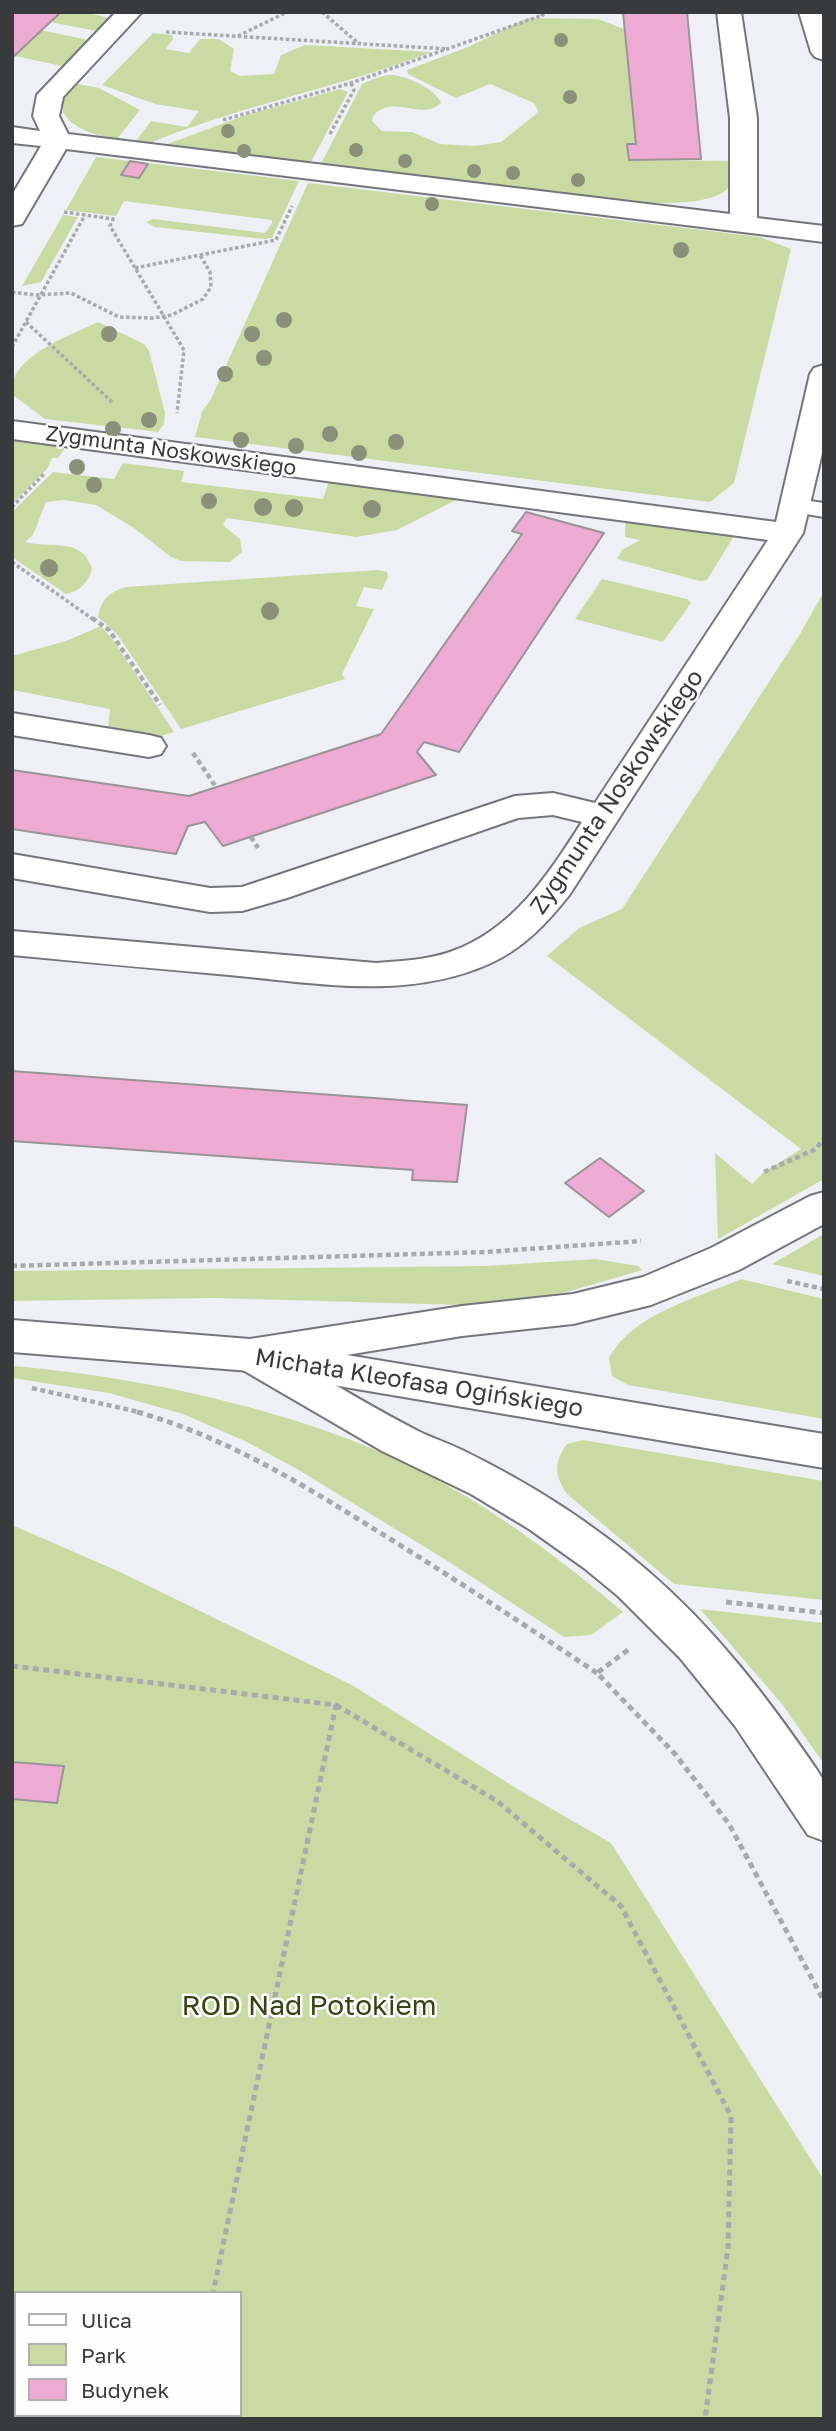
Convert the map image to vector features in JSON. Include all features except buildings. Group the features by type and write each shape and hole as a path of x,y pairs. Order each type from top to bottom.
{"street":[{"path":"729,12 739,65 747,177 744,224"},
{"path":"811,12 824,52"},
{"path":"58,140 46,117 50,95 124,18"},
{"path":"12,135 824,234"},
{"path":"12,218 58,140"},
{"name":"Zygmunta Noskowskiego","path":"12,943 318,973 376,976 428,972 468,959 505,941 535,916 558,886 802,516 824,374"},
{"name":"Zygmunta Noskowskiego","path":"12,430 163,450 802,516"},
{"path":"12,724 149,746"},
{"path":"12,866 210,900 242,899 515,807 553,804 603,817"},
{"path":"250,1355 461,1321 573,1309 651,1290 725,1259 824,1206"},
{"name":"Michała Kleofasa Ogińskiego","path":"12,1336 250,1355 824,1451"},
{"path":"250,1355 399,1440 491,1486 555,1524 602,1558 668,1617 711,1662 755,1717 824,1821"}],"path":[{"path":"237,36 287,12"},
{"path":"322,12 359,44"},
{"path":"149,151 192,130 452,50 543,15 538,12"},
{"path":"124,18 164,32 452,50"},
{"path":"12,347 85,215"},
{"path":"26,322 163,450 176,423 184,350 110,226 113,219"},
{"path":"12,292 40,296 59,292 72,293 119,317 135,319 163,316 192,307 212,289 214,276 200,255"},
{"path":"12,562 108,630 162,709"},
{"path":"186,743 216,788"},
{"path":"764,1172 816,1149 824,1138"},
{"path":"12,1266 486,1252 645,1241"},
{"path":"27,1387 105,1402 175,1423 243,1451 291,1477 440,1569 597,1674 675,1754 729,1824 824,2001"},
{"path":"716,1601 824,1613"},
{"path":"597,1674 637,1643"},
{"path":"12,1666 336,1705 497,1801 621,1906 731,2116 728,2248 705,2419"},
{"path":"214,2291 336,1705"}],"green space":[{"path":"61,12 83,12 110,18 97,31 50,22"},
{"path":"528,18 598,19 624,29 636,144 627,145 629,160 733,161 732,183 726,190 708,199 654,203 321,164 362,84 386,75 400,76 421,84 434,93 441,103 425,110 389,107 381,110 373,116 372,121 382,131 412,132 440,144 475,146 501,142 535,115 538,111 534,103 490,84 456,98 408,74 407,70 468,47"},
{"path":"41,30 88,40 62,66 15,56"},
{"path":"153,33 172,35 173,39 166,49 189,53 200,39 219,39 234,49 230,71 240,76 274,74 281,55 305,45 432,52 362,76 220,118 150,143 136,141 151,121 187,127 199,111 155,104 102,85"},
{"path":"72,83 99,88 140,110 117,139 82,129 65,115 62,106 64,95"},
{"path":"340,89 348,92 311,162 165,145 243,116"},
{"path":"96,157 299,181 272,238 155,227 146,222 153,219 265,233 272,220 124,201 116,216 66,210"},
{"path":"308,183 760,237 791,249 734,483 710,502 195,437 202,412 211,399"},
{"path":"63,215 78,217 41,282 22,286"},
{"path":"98,322 144,344 149,351 165,413 164,424 158,432 45,419 13,395 13,381 19,369 30,359 43,349"},
{"path":"12,438 67,445 58,458 52,458 47,469 12,504"},
{"path":"123,463 184,471 181,482 323,499 330,478 460,498 397,530 356,537 227,518 223,525 240,539 242,552 230,562 181,561 171,557 134,528 96,505 64,500 46,502 33,535 25,542 63,546 80,551 92,568 86,582 76,591 66,594 12,557 12,512 53,472 114,479"},
{"path":"626,516 734,536 707,580 700,581 617,559 622,550 640,540 625,537"},
{"path":"378,570 387,572 388,577 382,590 364,587 356,606 374,609 342,674 345,679 181,729 117,634 98,617 107,598 126,587"},
{"path":"602,579 687,599 691,603 663,642 575,619"},
{"path":"824,591 824,1179 718,1239 715,1153 752,1184 764,1172 801,1149 547,956 579,928 622,909 800,634"},
{"path":"101,626 174,732 161,736 108,728 110,709 12,690 12,656 66,641"},
{"path":"824,1234 824,1276 772,1264"},
{"path":"596,1259 638,1266 642,1270 567,1292 506,1303 461,1305 215,1298 12,1301 12,1271 486,1266"},
{"path":"741,1279 824,1299 824,1419 628,1385 612,1376 609,1358 633,1329 667,1309"},
{"path":"12,1366 117,1379 228,1402 335,1434 386,1454 458,1491 507,1523 623,1612 591,1635 564,1637 446,1560 297,1469 247,1442 183,1414 109,1393 12,1378"},
{"path":"583,1440 824,1481 824,1600 674,1584 567,1494 558,1475 559,1457 567,1444"},
{"name":"ROD Nad Potokiem","path":"12,1525 120,1572 352,1685 519,1790 611,1843 824,2180 824,2419 12,2419"},
{"path":"700,1609 824,1623 824,1764 782,1704"}]}
